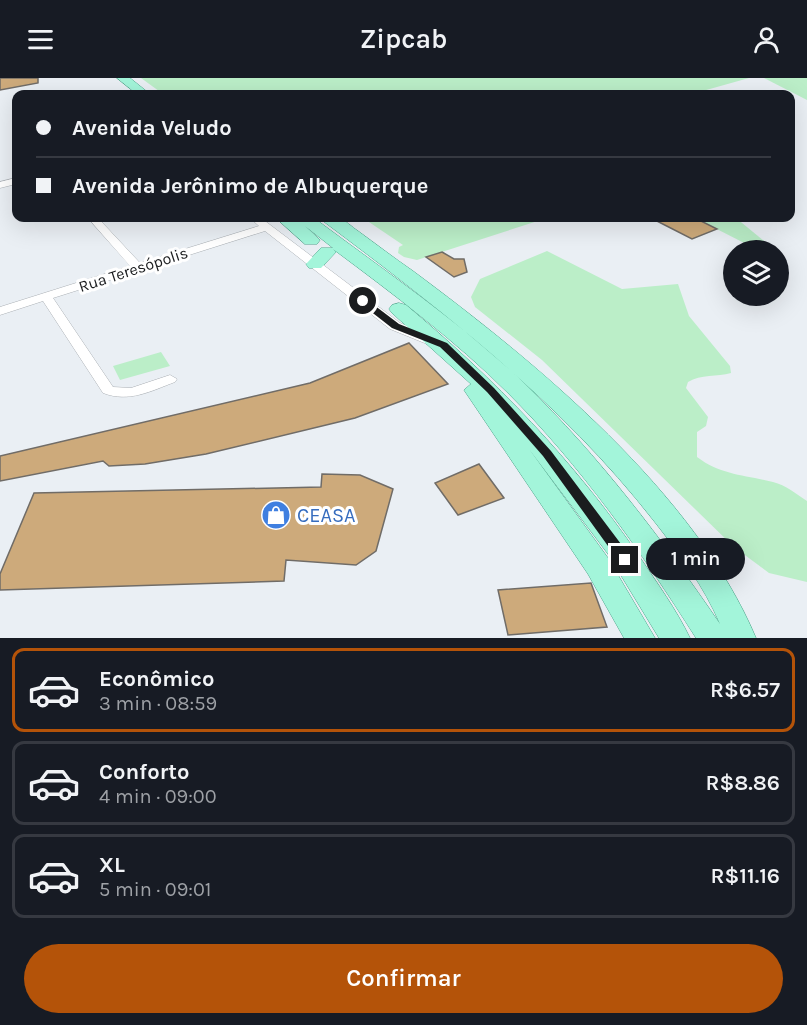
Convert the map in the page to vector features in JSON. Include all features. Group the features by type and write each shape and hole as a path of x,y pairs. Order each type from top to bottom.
{"main road":[{"path":"113,79 124,90"},
{"path":"113,79 136,90"},
{"path":"288,222 321,258 444,345 490,390 547,453 636,576 675,638"},
{"path":"309,222 452,332 512,384 570,446 614,500 713,638"},
{"path":"334,222 501,348 601,439 634,475 699,560 723,596 741,638"},
{"path":"444,345 581,540 640,638"}],"street":[{"path":"97,222 138,268"},
{"path":"260,222 321,258"},
{"name":"Rua Teresópolis","path":"0,311 266,226"},
{"path":"46,297 108,390 119,394 128,393 170,379"}],"green space":[{"path":"141,78 749,78 706,90 158,90"},
{"path":"764,78 807,78 807,100 795,94 795,90 787,90"},
{"path":"369,222 535,222 417,260 398,253 399,247 403,245"},
{"path":"703,222 741,222 763,240 738,240"},
{"path":"547,251 622,289 678,284 689,316 730,366 731,373 698,378 688,382 686,388 708,417 706,426 697,432 697,457 724,471 778,483 807,501 807,582 769,573 734,547 542,360 475,307 471,297 480,279"},
{"path":"161,352 170,366 120,380 113,366"}],"building":[{"path":"0,78 38,78 38,83 0,90"},
{"path":"659,222 703,222 717,229 692,239"},
{"path":"442,252 454,259 464,259 467,272 454,277 426,257"},
{"path":"409,343 448,384 355,418 206,454 145,464 109,466 103,461 0,481 0,456 310,383"},
{"path":"479,464 504,498 458,515 435,483"},
{"path":"322,474 360,475 393,489 376,551 356,565 286,560 284,581 0,590 0,574 34,493 321,487"},
{"path":"591,583 607,627 508,635 498,590"}],"place":[{"name":"CEASA","path":"276,515"}],"route":[{"path":"363,301 395,326 444,345 490,390 547,453 625,560"}]}
